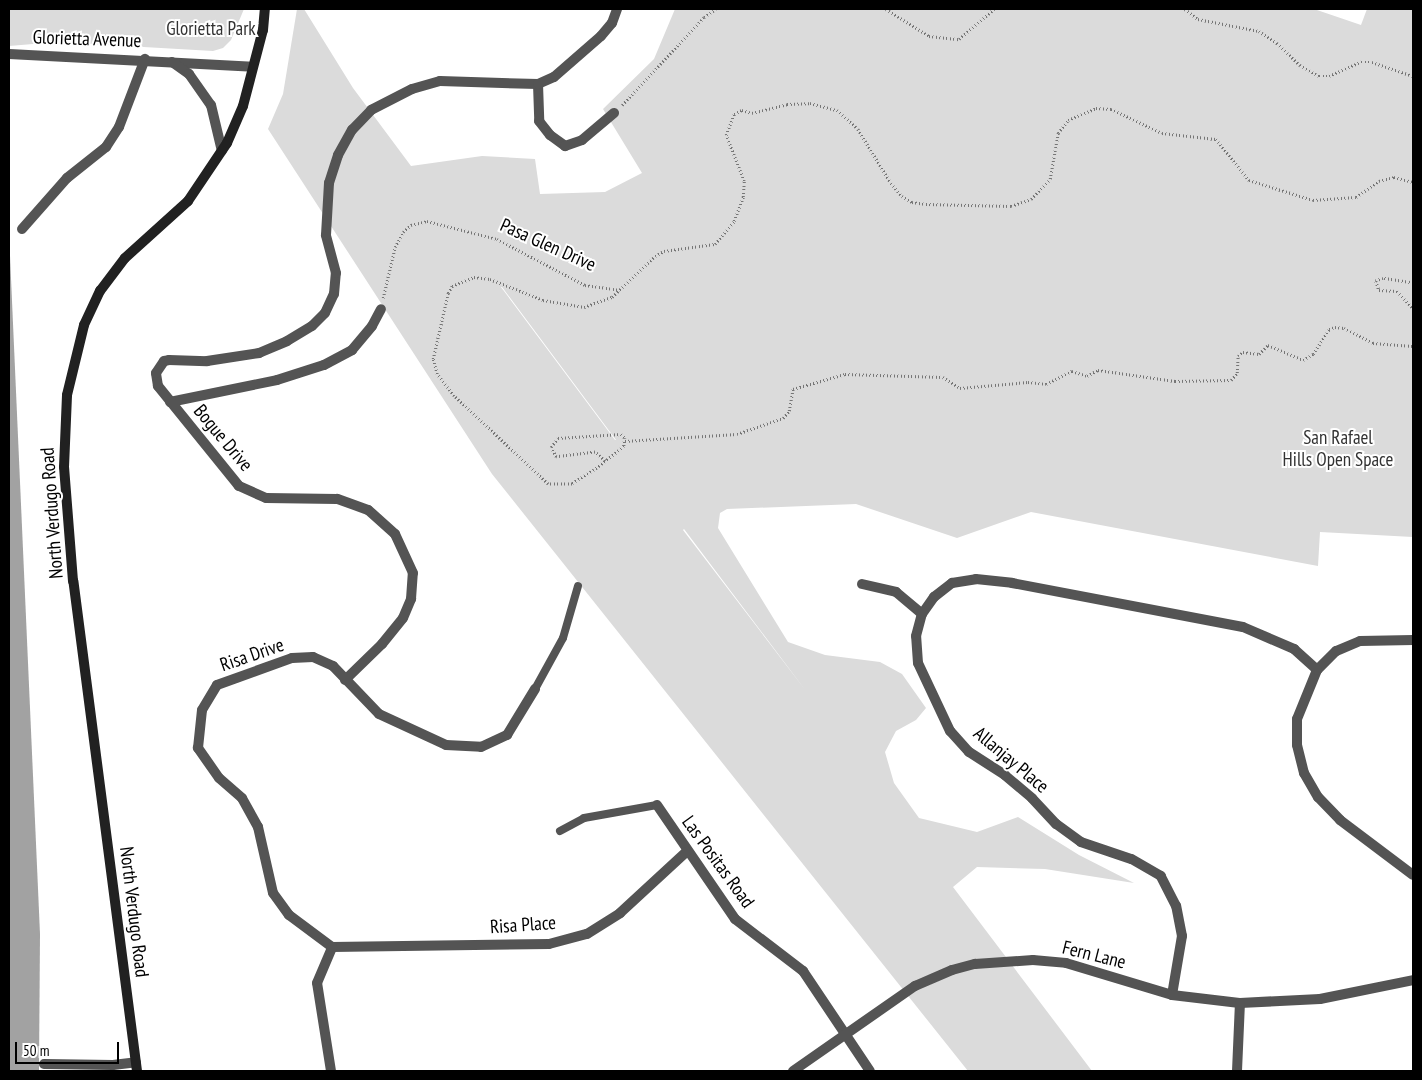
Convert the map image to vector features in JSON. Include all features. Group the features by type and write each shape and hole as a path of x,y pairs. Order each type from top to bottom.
{"main road":[{"name":"North Verdugo Road","path":"137,1067 73,581 64,467 67,395 84,325 100,291 125,258 188,201 222,151 243,106 254,67 265,9"}],"street":[{"path":"614,113 582,140 565,146 550,135 539,121 538,84 554,77 602,36 612,23 617,9"},
{"name":"Glorietta Avenue","path":"9,54 145,59 254,67"},
{"path":"22,229 67,178 106,147 119,127 145,59"},
{"path":"171,61 189,74 211,105 222,151"},
{"name":"Bogue Drive","path":"345,680 382,644 403,618 411,599 413,573 395,534 368,510 337,499 266,498 239,486 170,402 155,378 164,362 207,361 259,353 287,342 312,326 325,313 334,294 336,274 326,235 329,183 338,155 352,130 371,110 412,89 440,82 538,84"},
{"path":"170,402 277,380 324,365 352,350 372,326 380,309"},
{"name":"Allanjay Place","path":"1172,995 1182,936 1176,906 1161,876 1131,859 1081,842 1068,834 1005,775 969,752 950,731 918,663 916,636 922,614 934,597 952,583 976,579 1012,583 1243,627 1294,649 1317,670"},
{"path":"862,584 882,586 896,592 922,614"},
{"path":"1413,640 1360,641 1336,651 1317,670 1297,719 1297,745 1304,773 1318,797 1340,820 1413,875"},
{"name":"Risa Drive","path":"332,947 289,915 273,893 258,827 242,798 219,778 198,748 202,710 217,685 292,658 314,657 333,666 379,714 446,744 481,747 506,735 535,689"},
{"name":"Las Positas Road","path":"657,805 686,852 735,918 803,972 870,1071"},
{"name":"Risa Place","path":"332,947 549,944 587,934 620,912 686,852"},
{"path":"331,1071 317,983 332,947"},
{"name":"Fern Lane","path":"793,1071 915,986 952,970 975,964 1033,960 1066,963 1172,995 1240,1003 1320,999 1413,980"},
{"path":"1237,1071 1240,1003"},
{"path":"44,1064 137,1067"}],"lane":[{"path":"535,689 563,638 578,586"},
{"path":"560,831 584,818 657,805"}],"path":[{"path":"614,113 704,17 716,9"},
{"path":"886,9 929,36 960,39 994,9"},
{"path":"1185,9 1198,19 1264,33 1300,65 1319,76 1329,76 1362,62 1372,62 1413,76"},
{"path":"1413,182 1394,177 1379,181 1356,197 1313,200 1249,180 1216,139 1162,133 1111,109 1096,108 1068,120 1063,126 1058,134 1050,178 1031,199 1011,206 926,204 912,202 902,196 891,183 858,129 837,110 810,103 787,104 752,113 742,110 734,114 726,135 744,181 743,198 721,240 708,246 660,254 612,297 578,308 543,300 490,279 466,279 452,286 448,293 433,359 437,374 454,396 548,484 572,484 606,461 625,441 737,434 783,418 788,411 793,389 845,374 944,377 960,388 1028,382 1046,384 1072,371 1087,376 1098,370 1175,381 1231,380 1237,373 1238,356 1243,352 1259,354 1268,345 1303,360 1313,354 1329,329 1335,327 1344,328 1373,343 1413,346"},
{"name":"Pasa Glen Drive","path":"380,309 395,247 403,232 411,225 422,221 497,239 585,285 620,290"},
{"path":"1413,283 1383,278 1376,281 1379,290 1397,291 1413,308"},
{"path":"606,461 595,452 556,457 552,454 552,442 558,438 621,434 625,441"}],"green space":[{"name":"Glorietta Park","path":"9,9 244,9 231,40 223,48 213,51 57,42 9,46"},
{"name":"San Rafael Hills Open Space","path":"297,9 304,9 353,88 411,166 482,156 535,159 540,194 605,192 642,173 603,109 654,59 675,9 1314,9 1361,25 1367,9 1413,9 1413,537 1320,532 1318,566 1031,512 957,538 856,504 727,509 720,513 718,528 788,642 825,655 880,662 902,674 926,708 916,720 896,731 885,752 894,783 919,818 977,832 1018,817 1079,855 1134,883 1045,869 977,867 953,887 1092,1071 968,1071 492,474 268,129 283,94","holes":["502,287 616,440 615,440","684,529 806,691 683,530"]}],"shaded area":[{"path":"9,233 40,934 39,1071 9,1071"}]}
